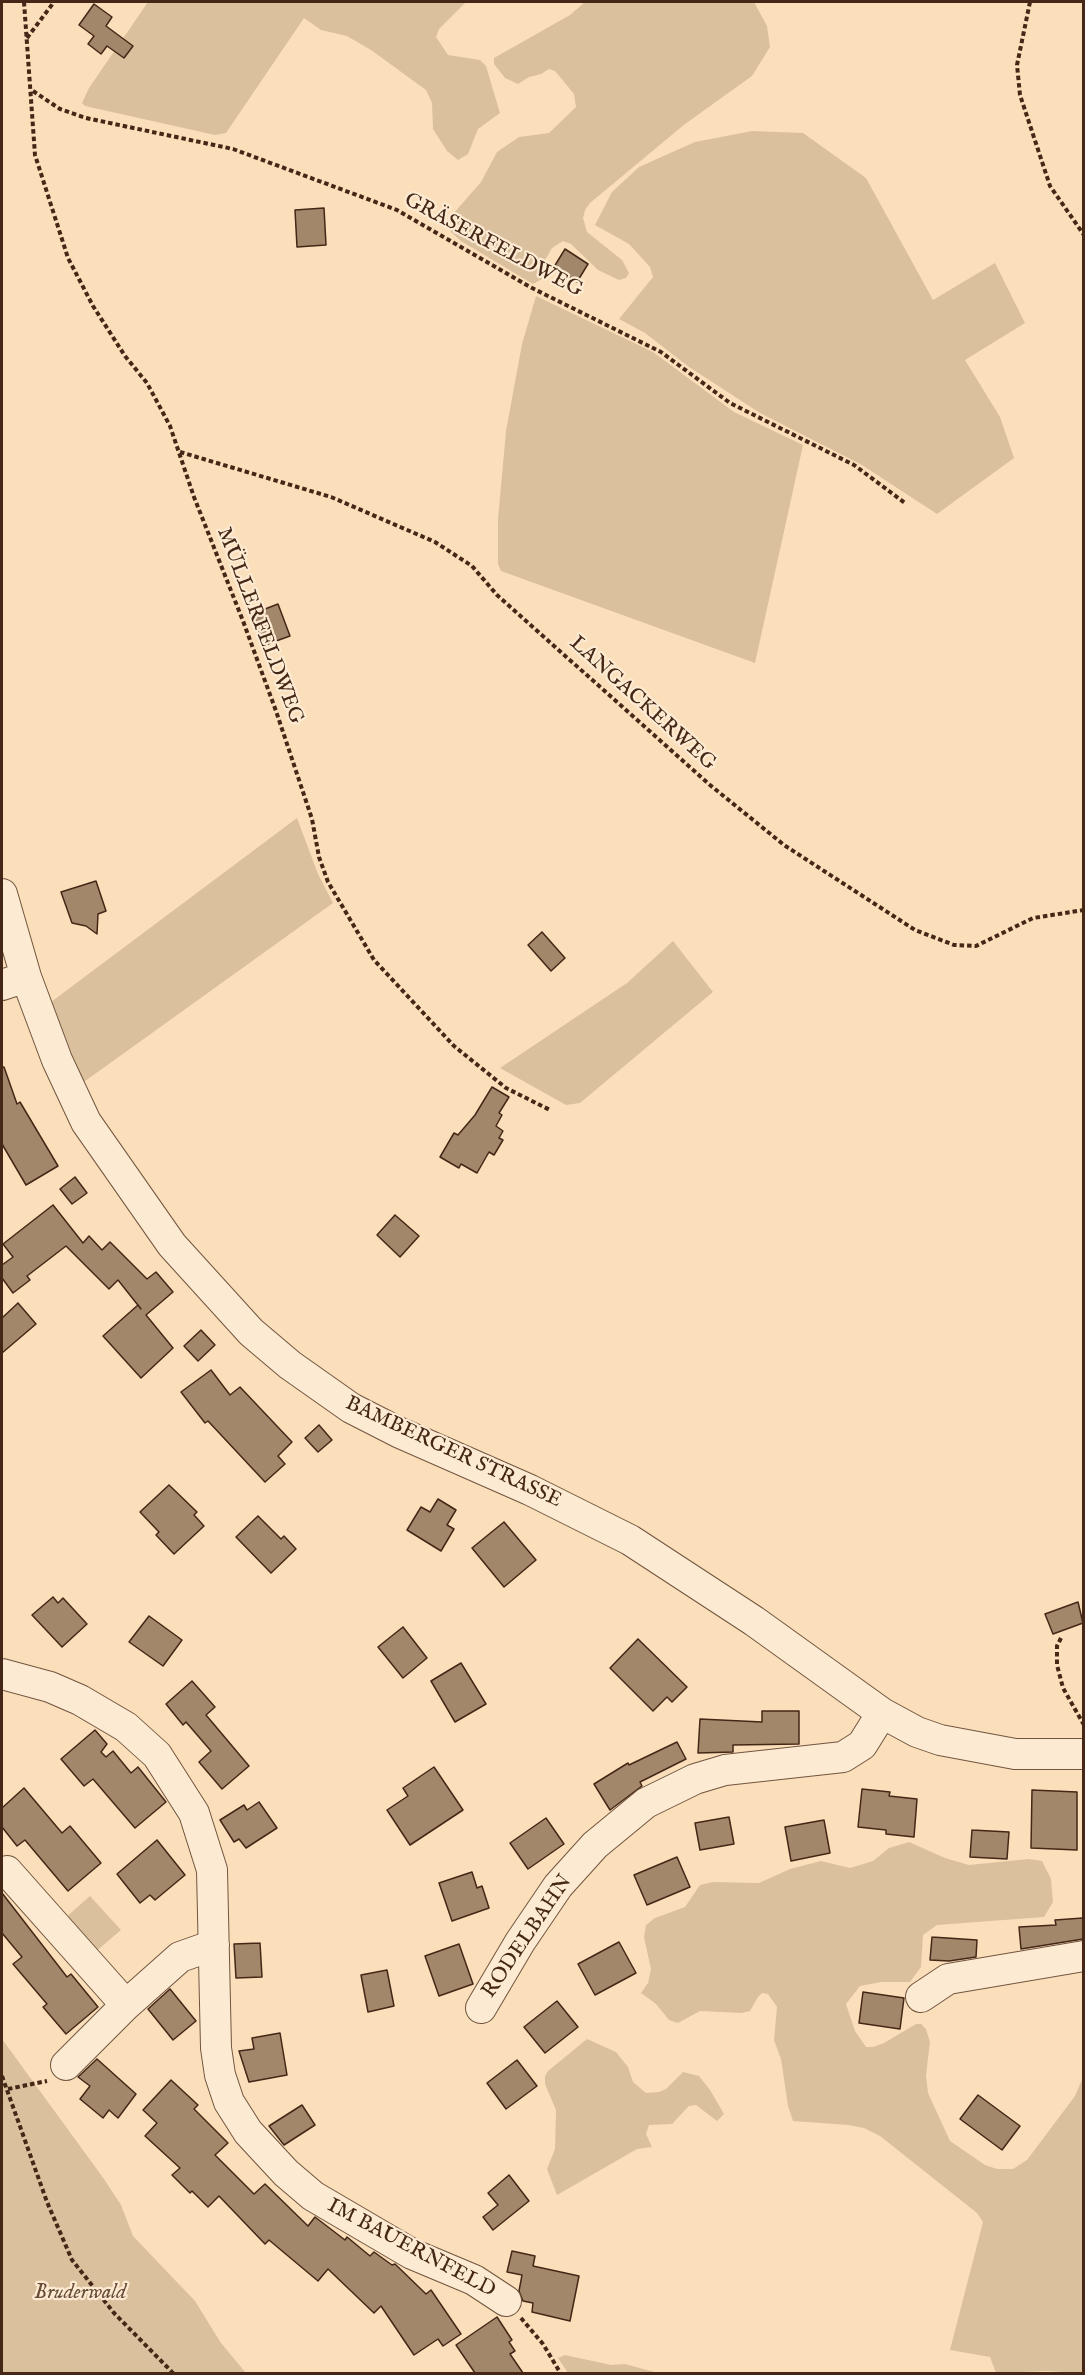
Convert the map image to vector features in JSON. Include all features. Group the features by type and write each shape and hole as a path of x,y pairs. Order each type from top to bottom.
{"street":[{"name":"BAMBERGER STRASSE","path":"2,894 14,981 57,1060 86,1122 104,1151 172,1245 211,1291 259,1339 318,1386 351,1408 398,1432 573,1510 630,1540 754,1621 882,1713 926,1736 1015,1754 1083,1754"},
{"name":"IM BAUERNFELD","path":"2,1674 50,1687 99,1709 126,1726 157,1755 183,1793 203,1838 212,1870 216,2048 220,2075 229,2102 248,2132 286,2173 313,2196 404,2250 474,2280 506,2301"},
{"name":"RODELBAHN","path":"481,2008 558,1886 595,1845 646,1803 695,1779 725,1770 843,1757 862,1745 882,1713"},
{"path":"7,1871 126,2004"},
{"path":"66,2065 126,2004 180,1957 213,1945"},
{"path":"921,1997 948,1979 1083,1956"}],"path":[{"name":"MÜLLERFELDWEG","path":"24,2 33,91 35,155 68,258 101,320 159,403 265,681 312,819 319,856 328,882 374,960 454,1046 506,1088 550,1110"},
{"path":"27,39 54,2"},
{"path":"1030,2 1017,65 1020,95 1050,186 1083,235"},
{"name":"GRÄSERFELDWEG","path":"33,91 60,109 86,118 233,149 397,210 512,277 661,352 730,403 854,465 905,504"},
{"name":"LANGACKERWEG","path":"179,452 298,487 392,522 435,542 472,566 497,595 710,785 784,845 915,930 954,945 976,946 1033,918 1083,910"},
{"path":"1061,1638 1057,1646 1057,1665 1063,1688 1083,1725"},
{"path":"8,2089 45,2082 66,2065"},
{"path":"2,2076 47,2202 72,2260 114,2313 174,2373"},
{"path":"506,2301 538,2338 561,2373"}],"green space":[{"path":"148,2 466,2 439,29 436,37 448,55 480,60 486,66 500,113 478,129 468,154 458,160 447,151 433,129 432,103 426,90 371,50 347,36 321,30 304,18 226,133 215,135 85,106 82,103 89,88"},
{"path":"585,2 754,2 767,26 770,47 752,76 685,124 590,203 585,210 583,218 587,232 622,260 629,273 626,278 619,280 598,270 571,244 563,241 552,248 545,260 542,279 533,284 461,241 451,232 449,224 453,214 481,182 497,152 519,137 549,133 576,107 574,94 555,71 549,69 518,84 505,78 494,64 494,58 570,15"},
{"path":"752,131 803,133 866,178 933,300 995,263 1025,323 965,360 1000,417 1014,458 937,514 862,465 760,413 689,367 645,333 619,319 653,277 650,267 629,244 595,225 612,192 639,167 695,142"},
{"path":"536,296 653,352 734,412 803,445 755,663 501,571 498,564 498,519 506,431 522,344"},
{"path":"297,818 318,874 333,903 81,1084 47,1005"},
{"path":"673,941 713,992 580,1103 566,1105 500,1068 627,983"},
{"path":"909,1842 945,1858 969,1865 1029,1859 1042,1861 1051,1879 1053,1902 1044,1917 937,1925 923,1935 921,1967 910,1982 881,1982 860,1986 846,2004 855,2031 866,2047 884,2043 916,2024 921,2024 926,2029 930,2042 926,2075 928,2093 950,2141 985,2165 997,2169 1013,2169 1027,2160 1075,2096 1083,2077 1083,2373 1046,2371 996,2373 990,2357 950,2350 983,2222 977,2213 880,2136 864,2128 848,2125 793,2121 788,2106 781,2059 774,2040 777,2007 768,1994 762,1993 750,2011 742,2013 700,2011 678,2023 669,2020 656,2004 641,1993 648,1983 651,1969 644,1937 646,1925 655,1918 685,1907 700,1885 713,1882 759,1883 790,1869 821,1861 850,1868 873,1861 889,1848"},
{"path":"90,1896 121,1930 94,1953 64,1919"},
{"name":"Bruderwald","path":"2,2039 104,2179 121,2205 133,2236 195,2301 221,2343 246,2373 2,2373"},
{"path":"587,2039 616,2052 628,2067 633,2082 646,2093 666,2089 683,2072 699,2076 724,2114 717,2121 696,2105 689,2106 672,2124 649,2125 646,2134 652,2147 637,2149 557,2195 547,2169 555,2149 556,2110 545,2084 545,2076"},
{"path":"565,2355 611,2365 625,2364 658,2373 568,2373 558,2358"}],"building":[{"path":"94,4 112,17 106,26 133,46 124,58 107,46 101,54 88,44 94,36 79,25"},
{"path":"324,208 326,245 297,247 295,210"},
{"path":"565,249 588,264 577,282 554,267"},
{"path":"278,604 290,636 265,645 252,614"},
{"path":"96,881 106,911 98,914 97,934 86,926 72,923 61,892"},
{"path":"542,932 565,958 551,971 528,945"},
{"path":"2,1067 4,1067 17,1104 20,1102 58,1166 26,1185 2,1144"},
{"path":"492,1087 509,1097 499,1113 502,1115 496,1126 503,1131 499,1138 503,1140 494,1155 489,1152 477,1173 461,1164 459,1168 440,1157 454,1133 458,1135 475,1115"},
{"path":"75,1177 87,1193 72,1204 60,1189"},
{"path":"53,1205 83,1243 89,1236 102,1250 110,1242 147,1279 156,1272 173,1292 146,1315 173,1348 141,1378 103,1336 138,1305 118,1280 109,1289 66,1246 27,1276 30,1280 13,1293 2,1278 2,1265 13,1257 3,1244"},
{"path":"395,1215 419,1236 400,1257 377,1235"},
{"path":"18,1303 36,1324 2,1353 2,1318"},
{"path":"201,1330 215,1345 198,1361 184,1346"},
{"path":"211,1370 230,1395 240,1387 292,1442 278,1456 285,1464 265,1482 208,1421 205,1423 181,1392"},
{"path":"319,1425 332,1440 318,1452 305,1438"},
{"path":"169,1485 197,1512 194,1515 204,1526 174,1554 156,1535 159,1532 140,1512"},
{"path":"438,1499 456,1510 447,1525 454,1529 441,1551 407,1530 421,1507 430,1512"},
{"path":"258,1516 281,1539 284,1536 296,1549 271,1573 236,1537"},
{"path":"504,1522 536,1560 504,1587 472,1548"},
{"path":"53,1597 58,1603 63,1598 87,1624 62,1647 32,1615"},
{"path":"1078,1602 1083,1623 1053,1634 1045,1614"},
{"path":"149,1616 182,1640 163,1666 129,1642"},
{"path":"403,1627 427,1658 403,1678 378,1647"},
{"path":"638,1639 687,1687 672,1702 667,1697 653,1711 610,1668"},
{"path":"461,1663 486,1704 455,1722 431,1681"},
{"path":"192,1681 215,1707 206,1715 249,1766 222,1789 199,1762 211,1751 186,1722 183,1725 166,1704"},
{"path":"762,1711 799,1711 799,1744 733,1745 733,1752 698,1753 700,1719 762,1722"},
{"path":"95,1730 107,1744 101,1752 106,1757 113,1751 131,1773 138,1767 166,1802 135,1828 93,1779 84,1786 61,1759"},
{"path":"677,1742 686,1759 640,1782 642,1786 610,1810 594,1784 628,1763 629,1765"},
{"path":"434,1767 463,1810 410,1845 387,1810 408,1796 403,1788"},
{"path":"24,1788 62,1833 70,1826 101,1863 68,1891 25,1840 17,1846 2,1827 2,1808"},
{"path":"862,1789 890,1792 889,1796 917,1799 914,1837 886,1834 886,1830 858,1827"},
{"path":"1032,1790 1077,1792 1077,1850 1031,1848"},
{"path":"259,1802 277,1828 246,1848 239,1839 234,1842 220,1820 244,1805 247,1810"},
{"path":"729,1817 734,1844 700,1850 695,1823"},
{"path":"546,1818 564,1844 528,1869 510,1843"},
{"path":"824,1820 830,1853 791,1861 785,1827"},
{"path":"972,1830 1009,1832 1007,1859 970,1857"},
{"path":"157,1840 185,1875 155,1900 150,1895 140,1903 117,1874"},
{"path":"677,1857 690,1887 647,1905 634,1875"},
{"path":"472,1872 477,1888 482,1886 489,1908 452,1921 439,1883"},
{"path":"2,1893 67,1977 71,1974 98,2007 66,2034 43,2007 47,2004 13,1964 22,1957 2,1933"},
{"path":"1083,1918 1083,1939 1021,1949 1019,1927 1056,1925 1055,1920"},
{"path":"932,1937 977,1940 976,1957 949,1961 930,1960"},
{"path":"619,1942 636,1973 595,1995 578,1964"},
{"path":"260,1943 262,1977 236,1978 234,1944"},
{"path":"459,1944 473,1984 439,1996 425,1956"},
{"path":"387,1970 394,2006 368,2012 361,1975"},
{"path":"170,1989 196,2021 173,2040 148,2009"},
{"path":"863,1992 904,1998 900,2029 859,2023"},
{"path":"557,2001 578,2027 545,2053 524,2027"},
{"path":"280,2033 287,2075 249,2082 239,2051 254,2049 252,2038"},
{"path":"97,2059 136,2094 118,2118 109,2110 103,2118 80,2099 90,2086 78,2077"},
{"path":"517,2060 537,2086 506,2109 487,2083"},
{"path":"171,2080 198,2105 194,2109 228,2143 215,2155 254,2194 265,2184 308,2226 315,2217 345,2240 347,2237 370,2256 374,2252 392,2265 395,2264 426,2294 431,2290 461,2334 443,2346 438,2339 414,2355 381,2306 374,2313 328,2269 318,2281 269,2240 265,2244 219,2196 208,2207 192,2191 190,2193 172,2175 180,2168 145,2136 157,2123 143,2110"},
{"path":"978,2095 1020,2126 1002,2150 960,2119"},
{"path":"302,2105 315,2125 284,2145 269,2126"},
{"path":"509,2175 529,2201 493,2230 483,2217 498,2205 488,2193"},
{"path":"512,2251 535,2256 533,2266 579,2276 570,2321 532,2312 533,2303 523,2301 519,2291 522,2275 507,2272"},
{"path":"497,2317 512,2340 509,2342 515,2351 510,2354 523,2373 475,2373 456,2345"}]}
